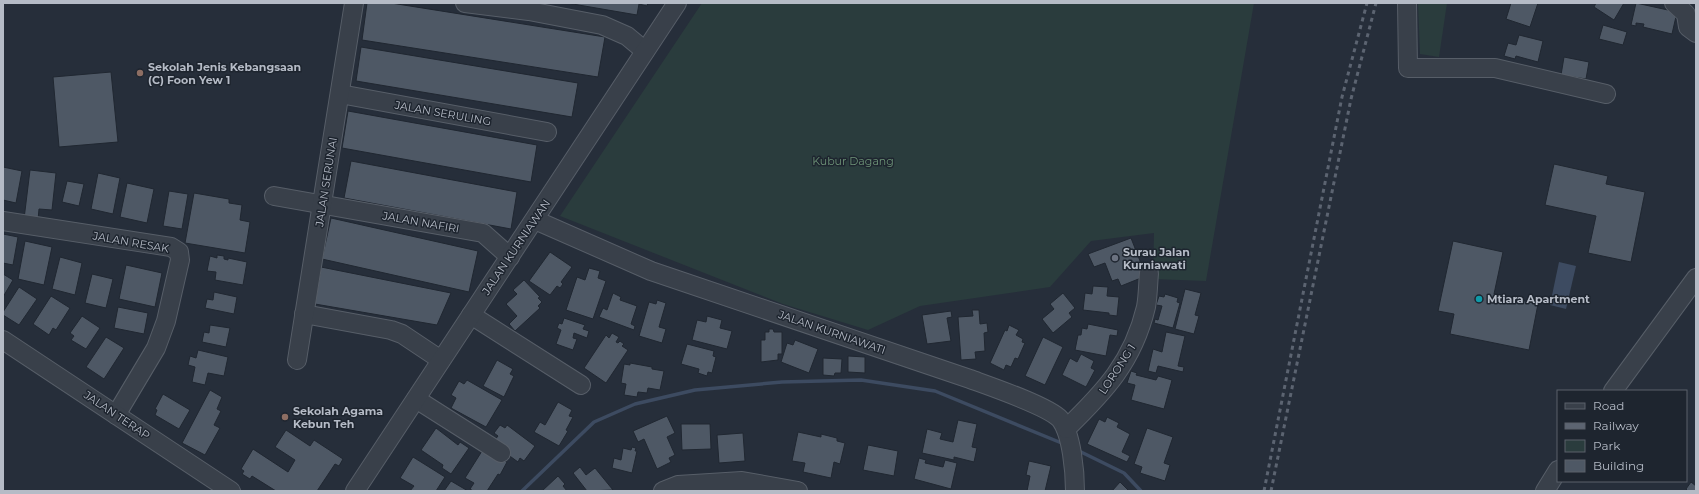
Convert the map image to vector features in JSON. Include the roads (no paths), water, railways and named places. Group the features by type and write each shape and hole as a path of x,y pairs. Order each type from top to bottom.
{"street":[{"name":"JALAN SERUNAI","path":"297,360 323,205 354,3"},
{"path":"465,3 529,11 602,25 627,36 645,50"},
{"name":"JALAN KURNIAWAN","path":"355,491 677,3"},
{"path":"1407,3 1408,68 1495,68 1606,94"},
{"path":"1674,3 1686,14 1688,27 1696,33"},
{"name":"JALAN SERULING","path":"340,94 547,132"},
{"name":"JALAN NAFIRI","path":"274,196 483,233 510,257"},
{"name":"JALAN KURNIAWATI","path":"535,220 651,271 1006,393 1060,419 1067,433"},
{"name":"JALAN RESAK","path":"3,221 171,247 179,252 180,260 166,321 156,348 116,415"},
{"name":"LORONG 1","path":"1067,433 1100,396 1113,379 1129,353 1137,337 1146,306 1150,273"},
{"path":"1614,390 1691,285"},
{"path":"304,314 396,332 407,337 441,360"},
{"path":"471,315 581,385"},
{"name":"JALAN TERAP","path":"3,340 231,491"},
{"path":"416,398 501,453"},
{"path":"1067,433 1075,469 1075,491"},
{"path":"1545,491 1557,472"},
{"path":"663,491 678,485 742,481 798,491"}],"water":[{"path":"1559,262 1576,266 1566,309 1550,305"}],"waterway":[{"path":"522,491 594,422 635,404 695,390 782,382 861,380 935,391 1064,444"},
{"path":"1077,450 1124,473 1141,491"}],"railway":[{"path":"1264,491 1342,97 1367,3"},
{"path":"1271,491 1351,99 1376,3"}],"place":[{"name":"Sekolah Jenis Kebangsaan (C) Foon Yew 1","path":"140,73"},
{"name":"Surau Jalan Kurniawati","path":"1115,258"},
{"name":"Mtiara Apartment","path":"1479,299"},
{"name":"Sekolah Agama Kebun Teh","path":"285,417"}],"park label":[{"name":"Kubur Dagang","path":"853,161"}]}
